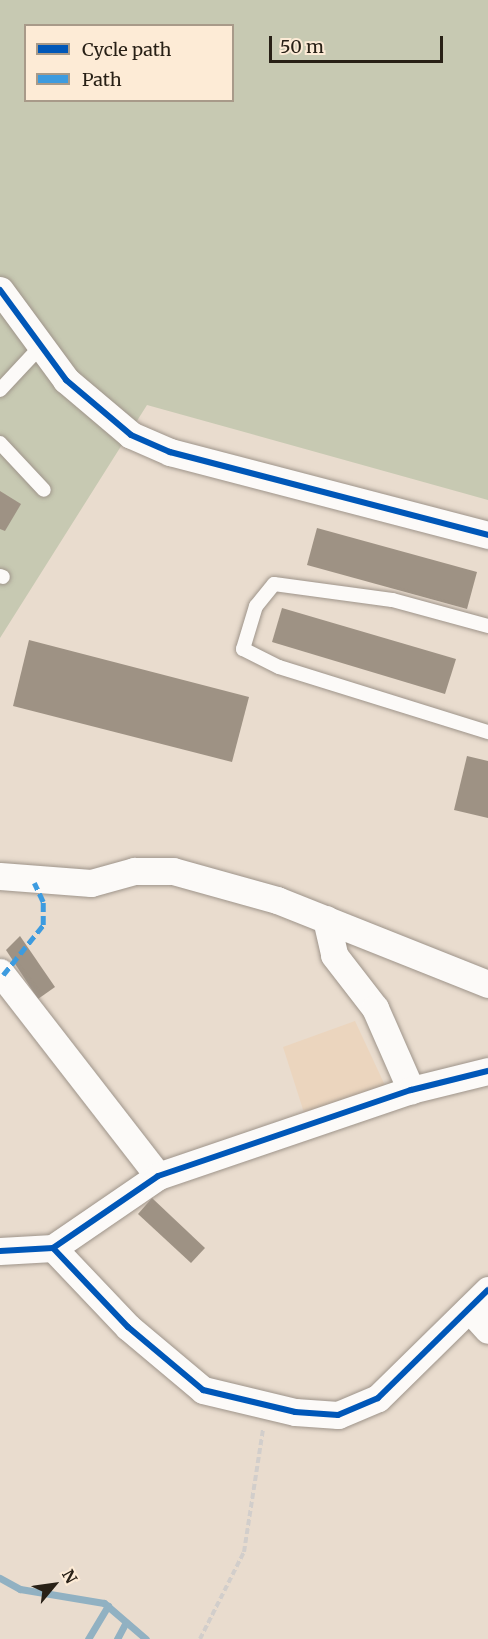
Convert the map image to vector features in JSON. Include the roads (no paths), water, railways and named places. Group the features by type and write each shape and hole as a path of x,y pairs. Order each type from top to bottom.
{"street":[{"path":"0,290 66,380 108,420 170,452 488,535"},
{"path":"0,876 91,883 134,871 167,870 326,919 488,984"},
{"path":"326,919 334,955 375,1008 411,1090"},
{"path":"0,972 158,1176"},
{"path":"0,1251 53,1248 158,1176 411,1090 488,1071"},
{"path":"53,1248 128,1328 202,1390 266,1408 338,1415 357,1410 378,1398 488,1290"},
{"path":"469,1309 488,1330"}],"lane":[{"path":"0,390 41,346"},
{"path":"0,442 44,490"},
{"path":"488,627 392,600 274,584 256,606 243,649 279,666 488,732"}],"waterway":[{"path":"0,1578 20,1589 104,1603 146,1639"},
{"path":"88,1639 108,1606"},
{"path":"117,1639 126,1622"}]}
